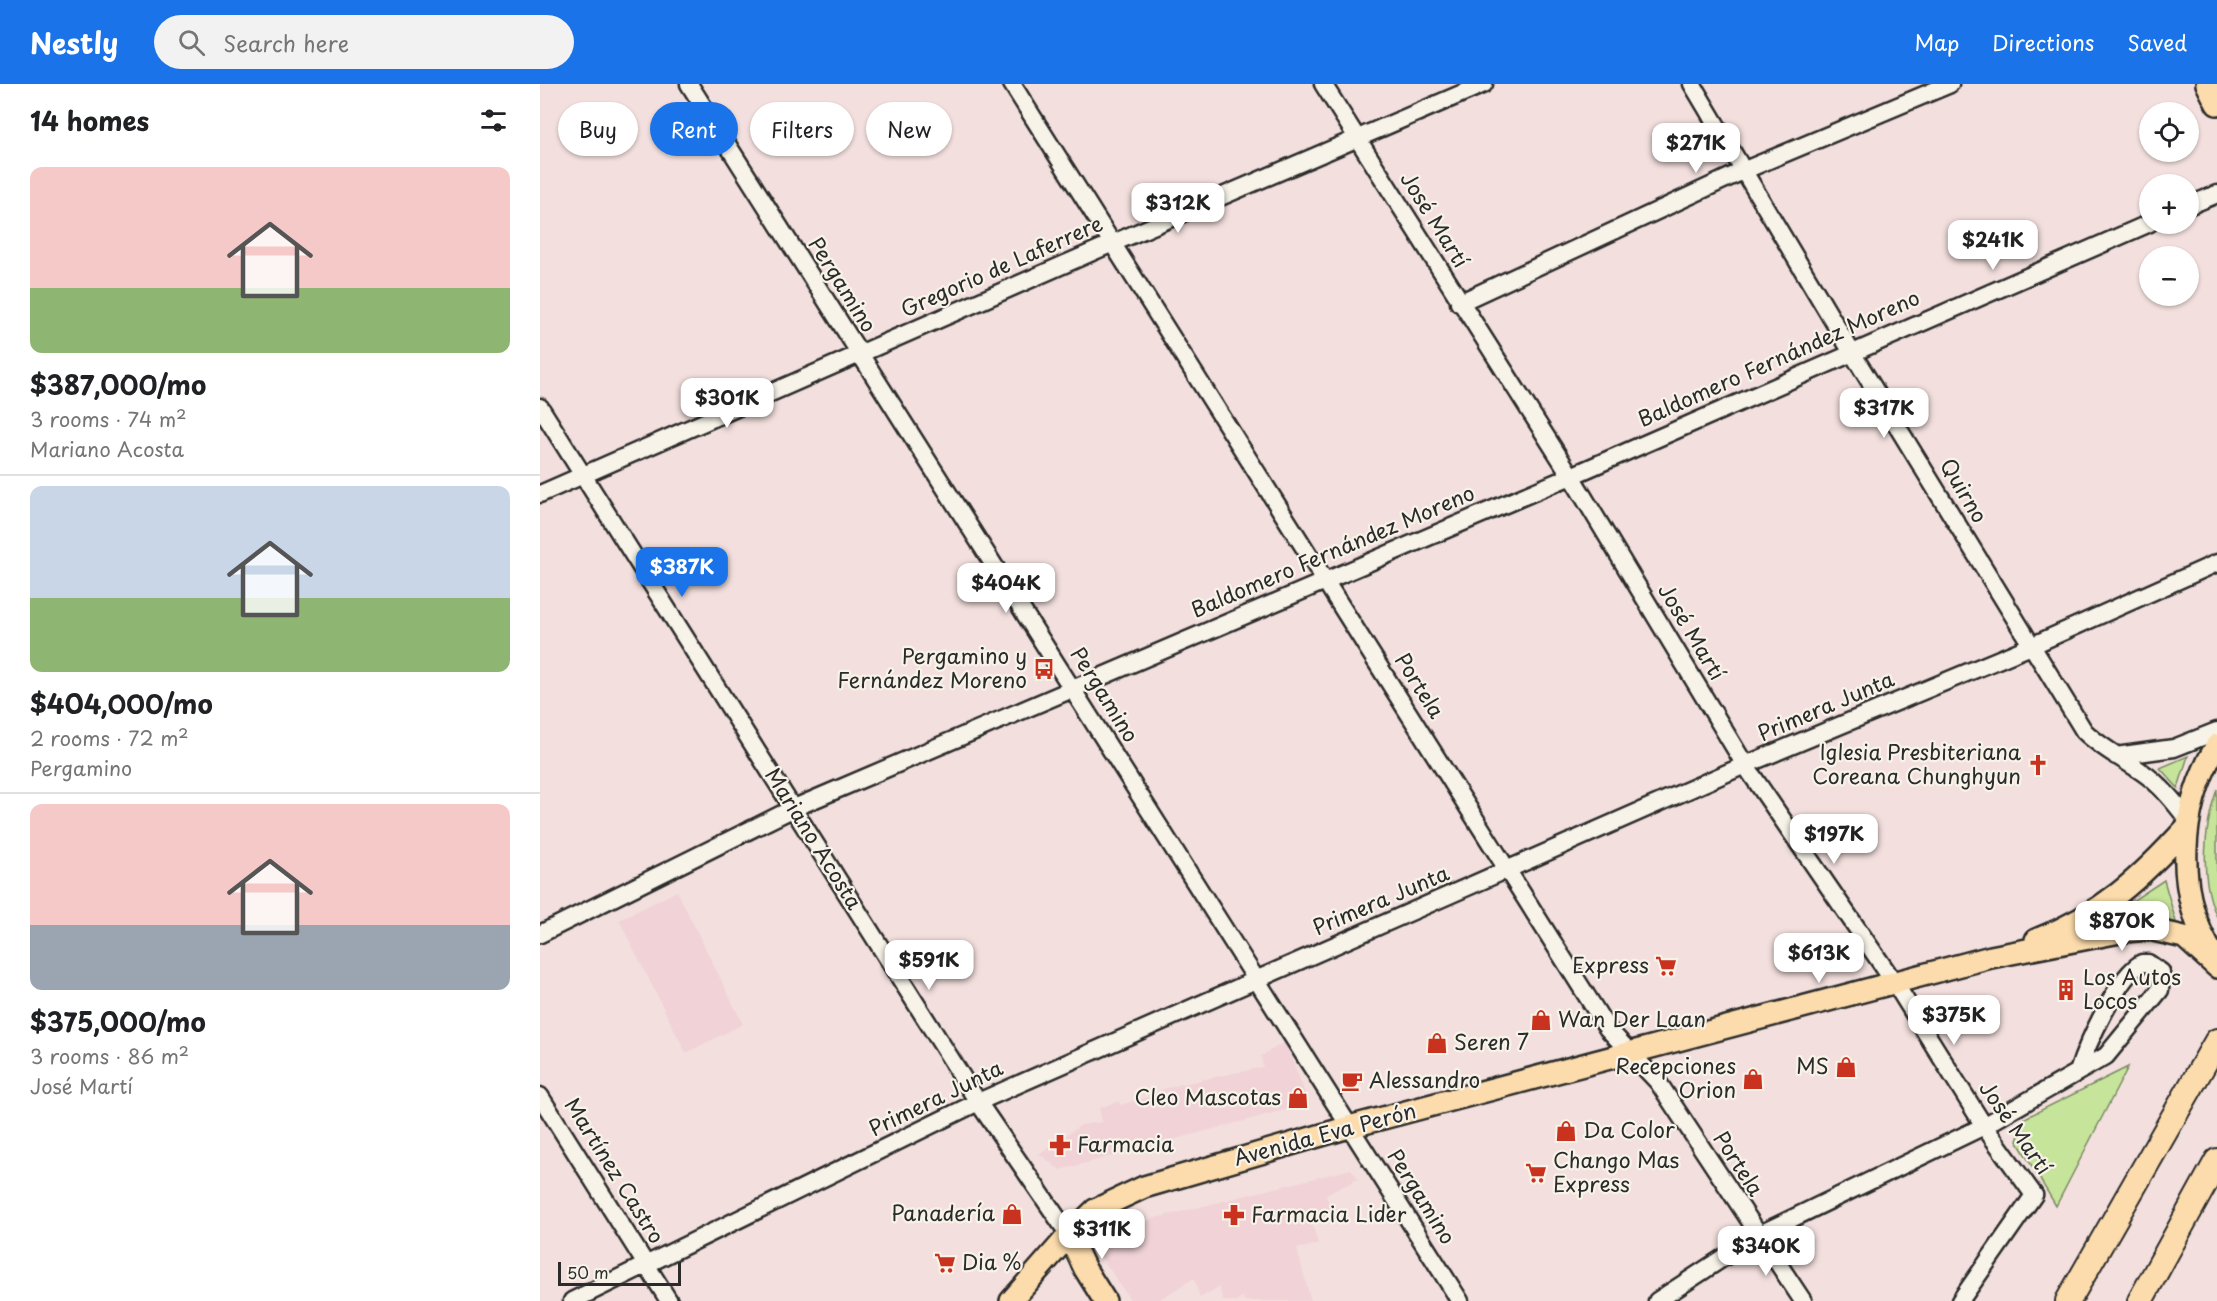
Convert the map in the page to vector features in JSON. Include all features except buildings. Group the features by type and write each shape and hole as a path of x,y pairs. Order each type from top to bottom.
{"highway":[{"path":"2068,1301 2217,1041"},
{"path":"2140,1300 2217,1161"},
{"path":"2061,1301 2088,1264"}],"main road":[{"path":"2207,84 2217,104"},
{"path":"2217,746 2197,787 2188,823 2186,858 2188,890 2197,920 2217,961"},
{"name":"Avenida Eva Perón","path":"1011,1301 1069,1235 1095,1210 1144,1187 1349,1127 1896,985 1991,957 2056,932 2099,910 2154,864 2188,823"},
{"name":"Avenida Eva Perón","path":"1991,957 2149,928 2184,937 2217,967"},
{"name":"Mariano Acosta","path":"1069,1235 1105,1301"}],"street":[{"name":"Pergamino","path":"689,84 1460,1301"},
{"name":"Portela","path":"1012,84 1607,1028 1658,1082 1803,1301"},
{"name":"José Martí","path":"1323,84 1459,303 1571,476 1745,765 1896,985 1984,1126 2034,1195 1960,1301"},
{"name":"Gregorio de Laferrere","path":"540,494 582,473 1484,84"},
{"name":"Quirno","path":"1692,84 1851,351 2084,731 2152,780 2168,795 2188,823"},
{"path":"1459,303 1745,170 1950,84"},
{"path":"2214,84 2217,104"},
{"path":"2199,201 2217,194"},
{"name":"Baldomero Fernández Moreno","path":"540,934 794,808 1571,476 1851,351 2139,228"},
{"name":"Mariano Acosta","path":"540,407 978,1102 1069,1235"},
{"name":"Primera Junta","path":"572,1301 978,1102 1745,765 2031,646 2217,563"},
{"path":"2116,756 2174,747 2217,731"},
{"path":"1657,1301 1758,1234 1984,1126 2106,1056 2147,1008 2162,982 2161,972 2156,967 2142,963 2126,975 2085,1048 2078,1072"},
{"name":"Martínez Castro","path":"540,1096 669,1301"}],"shaded area":[{"path":"677,891 743,1024 686,1053 619,920"},
{"path":"1285,1042 1305,1093 1300,1106 1060,1170 1039,1154 1081,1125 1102,1122 1099,1108 1119,1101 1120,1105 1160,1094 1160,1090 1182,1084 1263,1067 1261,1056"},
{"path":"1351,1169 1358,1179 1326,1195 1332,1213 1311,1220 1318,1244 1297,1249 1311,1301 1244,1301 1243,1296 1236,1301 1223,1301 1219,1287 1200,1298 1194,1278 1157,1301 1131,1301 1099,1254 1104,1231"}],"green space":[{"path":"2188,756 2178,788 2160,768"},
{"path":"2217,789 2217,917 2208,886 2205,853 2209,820"},
{"path":"2164,880 2176,922 2124,922 2114,918 2120,909"},
{"path":"2128,1067 2056,1206 2017,1141 2025,1118"}],"place":[{"name":"Pergamino y Fernández Moreno","path":"1044,669"},
{"name":"Iglesia Presbiteriana Coreana Chunghyun","path":"2038,765"},
{"name":"Express","path":"1666,966"},
{"name":"Los Autos Locos","path":"2066,990"},
{"name":"Wan Der Laan","path":"1541,1020"},
{"name":"Seren 7","path":"1437,1043"},
{"name":"MS","path":"1846,1067"},
{"name":"Recepciones Orion","path":"1753,1079"},
{"name":"Alessandro","path":"1352,1081"},
{"name":"Cleo Mascotas","path":"1298,1098"},
{"name":"Da Color","path":"1566,1131"},
{"name":"Farmacia","path":"1060,1145"},
{"name":"Chango Mas Express","path":"1536,1173"},
{"name":"Panadería","path":"1012,1214"},
{"name":"Farmacia Lider","path":"1234,1215"},
{"name":"Dia %","path":"945,1263"}]}
